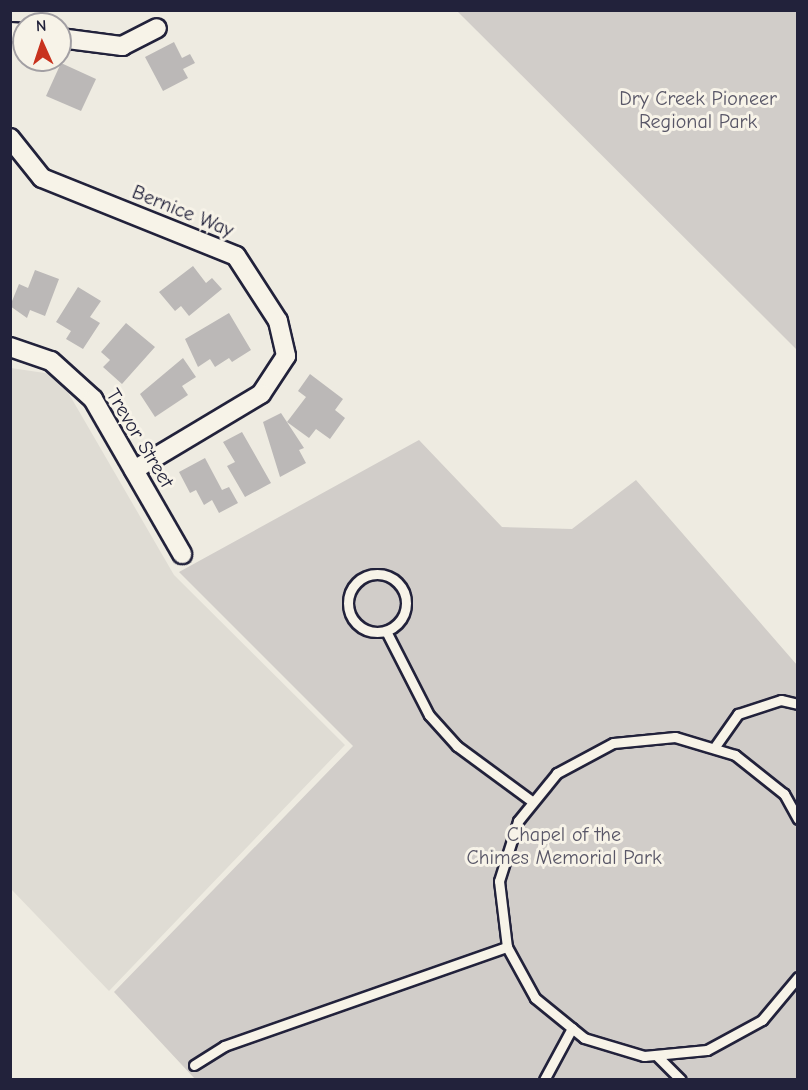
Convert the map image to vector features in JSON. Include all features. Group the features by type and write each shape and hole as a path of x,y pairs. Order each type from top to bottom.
{"street":[{"path":"72,40 122,46 157,28"},
{"name":"Bernice Way","path":"10,138 42,178 236,256 278,321 286,356 261,394 134,470"},
{"name":"Trevor Street","path":"10,347 51,361 93,399 182,554"}],"lane":[{"path":"368,574 391,576 406,594 404,616 386,631 364,629 349,612 351,589 368,574"},
{"path":"386,631 429,715 457,746 533,802"},
{"path":"714,748 738,714 781,700 798,704"},
{"path":"798,819 784,794 735,755 675,736 613,743 557,773 533,802 518,821 500,881 507,947 535,998 584,1038 656,1055 707,1050 762,1020 798,977"},
{"path":"194,1065 224,1046 507,947"},
{"path":"544,1080 572,1029"},
{"path":"656,1055 681,1080"}],"shaded area":[{"path":"11,368 58,375 174,575 345,745 109,991 11,889"}],"green space":[{"name":"Dry Creek Pioneer Regional Park","path":"457,11 797,11 797,350"},
{"name":"Chapel of the Chimes Memorial Park","path":"419,440 502,527 572,529 636,480 797,665 797,1079 195,1079 114,992 353,746 179,572"}],"building":[{"path":"174,42 182,58 190,54 195,63 183,69 188,78 163,91 145,57"},
{"path":"72,68 96,79 81,111 46,96 57,72 72,72"},
{"path":"193,266 206,283 212,278 222,289 189,316 181,306 175,311 159,292"},
{"path":"35,270 59,279 45,316 30,310 27,318 10,306 19,284 28,288"},
{"path":"78,287 101,301 90,317 100,323 83,349 66,339 71,331 56,322"},
{"path":"229,313 251,350 232,362 229,358 215,367 210,359 198,367 185,339"},
{"path":"126,323 155,347 122,384 103,367 110,360 101,352"},
{"path":"183,358 196,377 182,386 188,395 155,417 140,394"},
{"path":"310,374 343,399 335,410 345,418 330,439 316,429 309,438 287,422 306,397 298,391"},
{"path":"281,413 304,448 299,450 306,463 280,477 263,422"},
{"path":"242,432 271,483 245,497 227,466 235,462 223,442"},
{"path":"205,458 222,490 229,487 238,503 219,513 212,500 204,505 196,490 190,493 179,472"}]}
